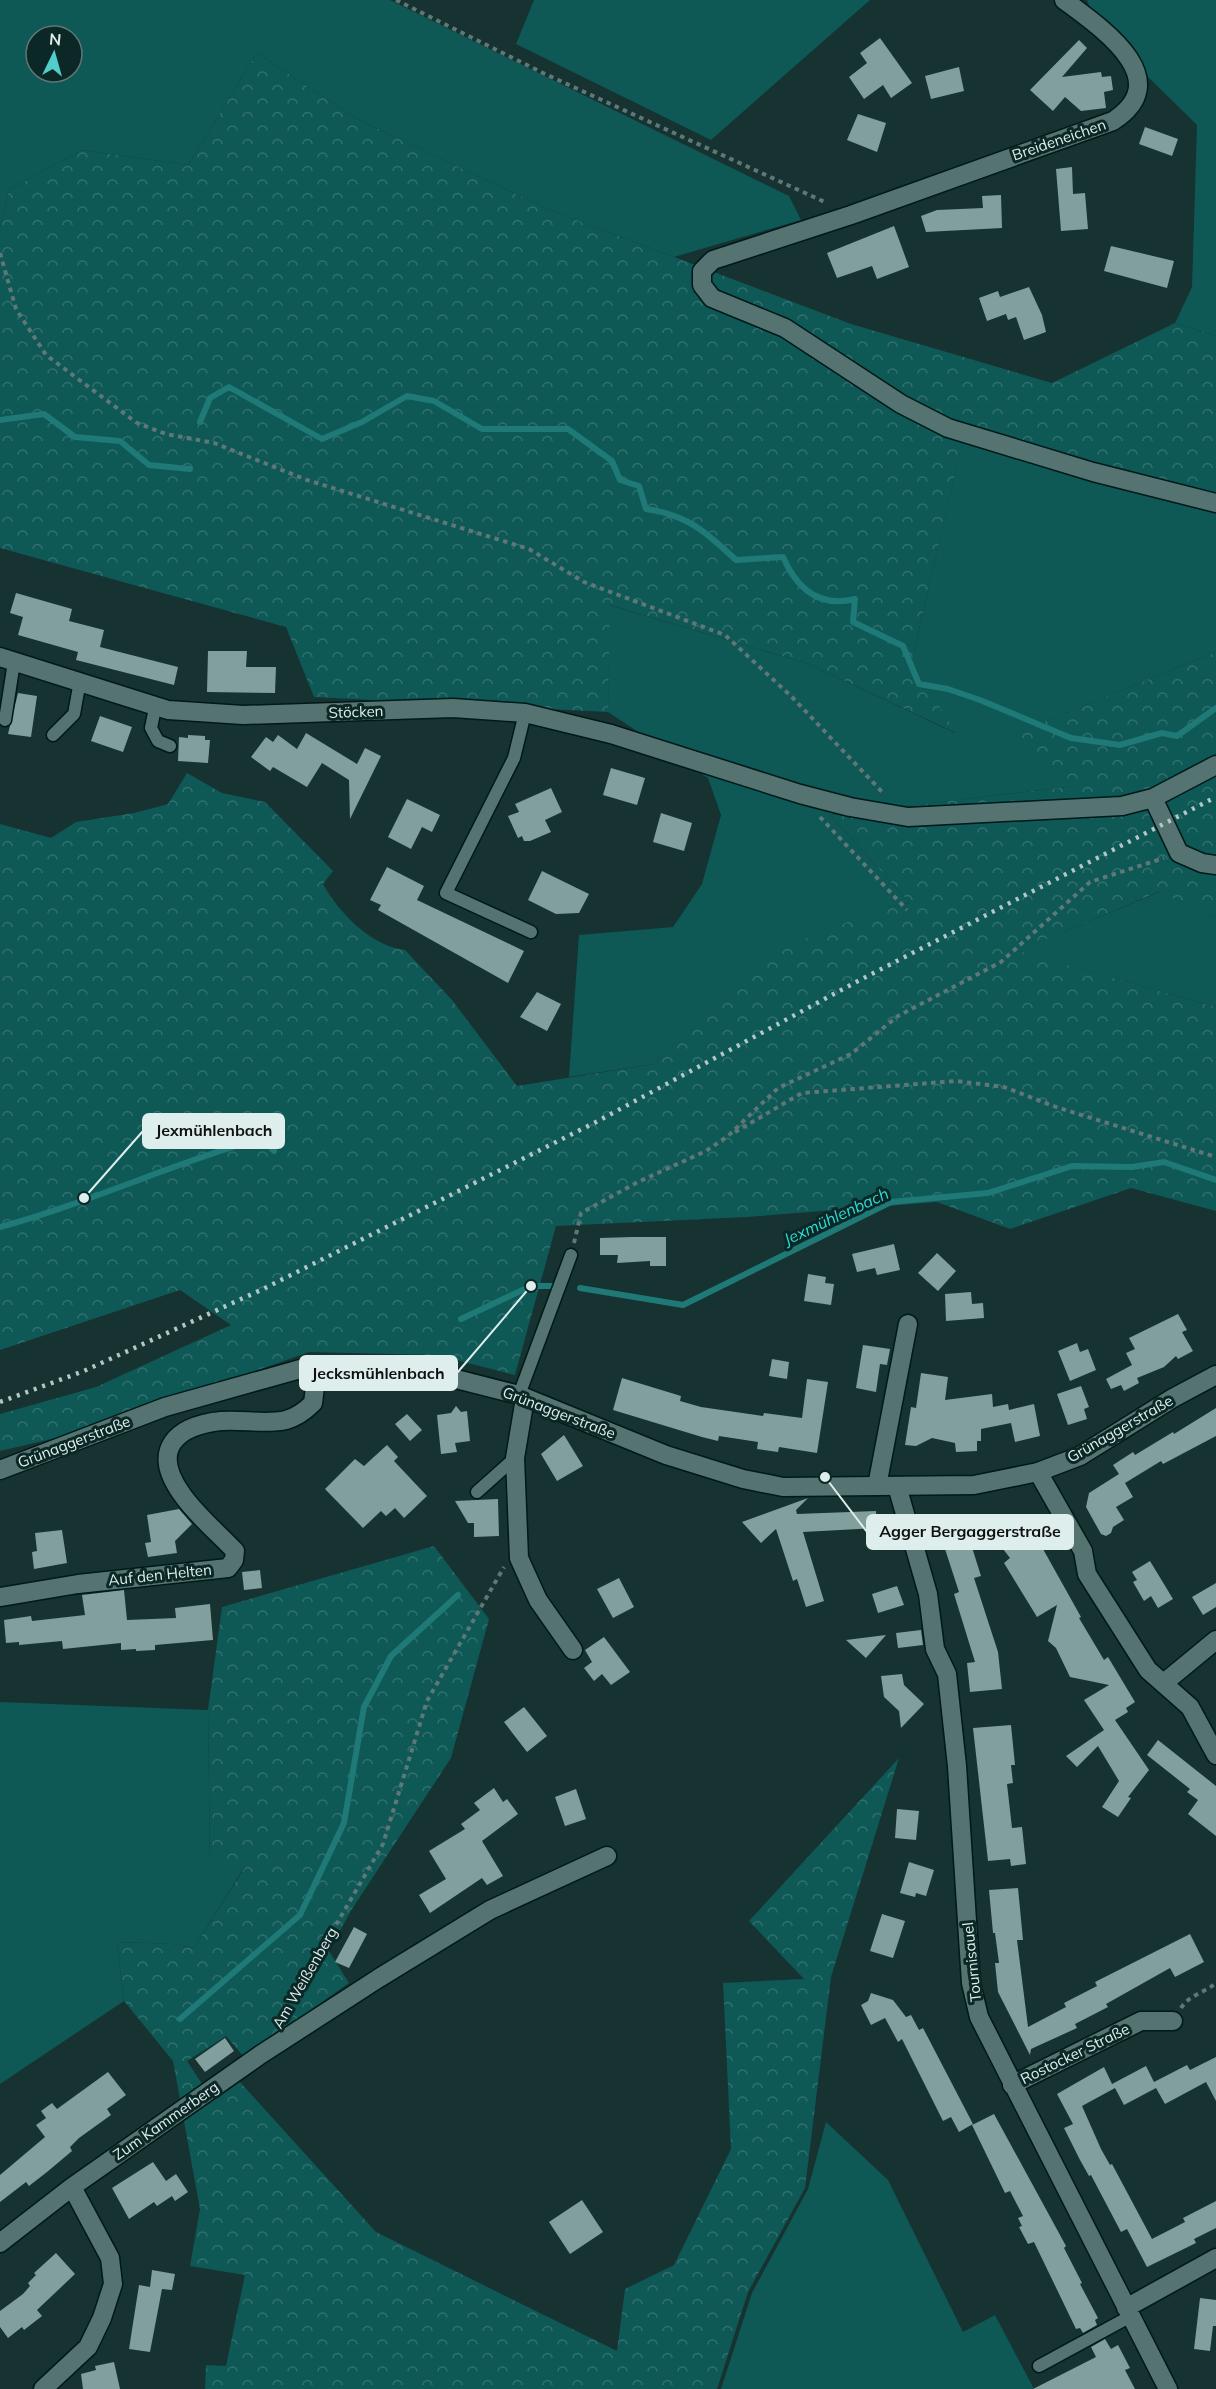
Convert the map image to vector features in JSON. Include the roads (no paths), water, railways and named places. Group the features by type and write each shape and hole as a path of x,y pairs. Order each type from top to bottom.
{"street":[{"name":"Breideneichen","path":"1064,0 1096,24 1126,53 1136,70 1137,92 1127,112 1113,121 851,215 714,260 702,271 702,285 712,298 785,328 901,404 948,428 1093,472 1216,503"},
{"name":"Stöcken","path":"7,659 80,681 155,708 243,715 453,708 525,713 611,734 800,794 850,807 908,817 1122,806 1153,798 1216,765"},
{"path":"1153,798 1179,853 1202,863 1216,865"},
{"path":"877,1486 908,1324"},
{"name":"Grünaggerstraße","path":"0,1470 165,1407 311,1366 409,1367 522,1396 666,1455 743,1479 783,1487 974,1485 1038,1472 1080,1456 1173,1398 1216,1376"},
{"name":"Auf den Helten","path":"1,1597 78,1584 228,1568 234,1560 235,1551 182,1496 168,1469 168,1446 174,1438 190,1430 221,1421 267,1422 285,1420 300,1414 313,1403 315,1387 311,1366"},
{"path":"522,1396 515,1458 519,1558 538,1600 573,1650"},
{"path":"1038,1472 1083,1551 1087,1574 1148,1670 1165,1682 1190,1707 1216,1755"},
{"name":"Tournisauel","path":"897,1486 928,1594 935,1649 947,1674 957,1766 971,1983 979,2017 1168,2389"},
{"path":"1165,1682 1216,1640"},
{"name":"Am Weißenberg","path":"260,2055 490,1910 607,1856"},
{"name":"Rostocker Straße","path":"1012,2085 1141,2021 1173,2021"},
{"name":"Zum Kammerberg","path":"0,2243 72,2187 260,2055"},
{"path":"43,2389 88,2347 113,2284 110,2258 72,2187"},
{"path":"1129,2312 1216,2258"}],"lane":[{"path":"5,720 7,659"},
{"path":"53,735 74,714 80,681"},
{"path":"155,708 152,728 158,741 170,746"},
{"path":"525,713 514,758 446,893 531,932"},
{"path":"522,1396 571,1255"},
{"path":"477,1492 515,1458"},
{"path":"1039,2366 1129,2312"}],"waterway":[{"path":"200,422 210,398 229,387 322,439 362,422 407,396 434,401 482,429 568,429 612,461 620,480 639,486 646,509 674,516 696,526 736,560 783,557 802,587 820,598 831,601 855,599 853,622 903,646 919,684 948,689 980,700 1071,738 1120,745 1162,733 1177,736 1216,708"},
{"path":"0,420 44,414 75,437 120,441 149,465 190,469"},
{"name":"Jexmühlenbach","path":"0,1227 262,1138 274,1151"},
{"name":"Jexmühlenbach","path":"580,1288 683,1305 891,1202 988,1193 1072,1166 1132,1167 1164,1162 1216,1180"},
{"path":"461,1319 531,1286 559,1286"},
{"path":"180,2019 300,1915 344,1823 364,1707 391,1656 458,1595"}],"railway":[{"path":"0,1402 84,1371 261,1290 596,1122 858,981 1216,797"}],"place":[{"name":"Jexmühlenbach","path":"84,1198"},
{"name":"Jecksmühlenbach","path":"531,1286"},
{"name":"Agger Bergaggerstraße","path":"825,1477"}]}
